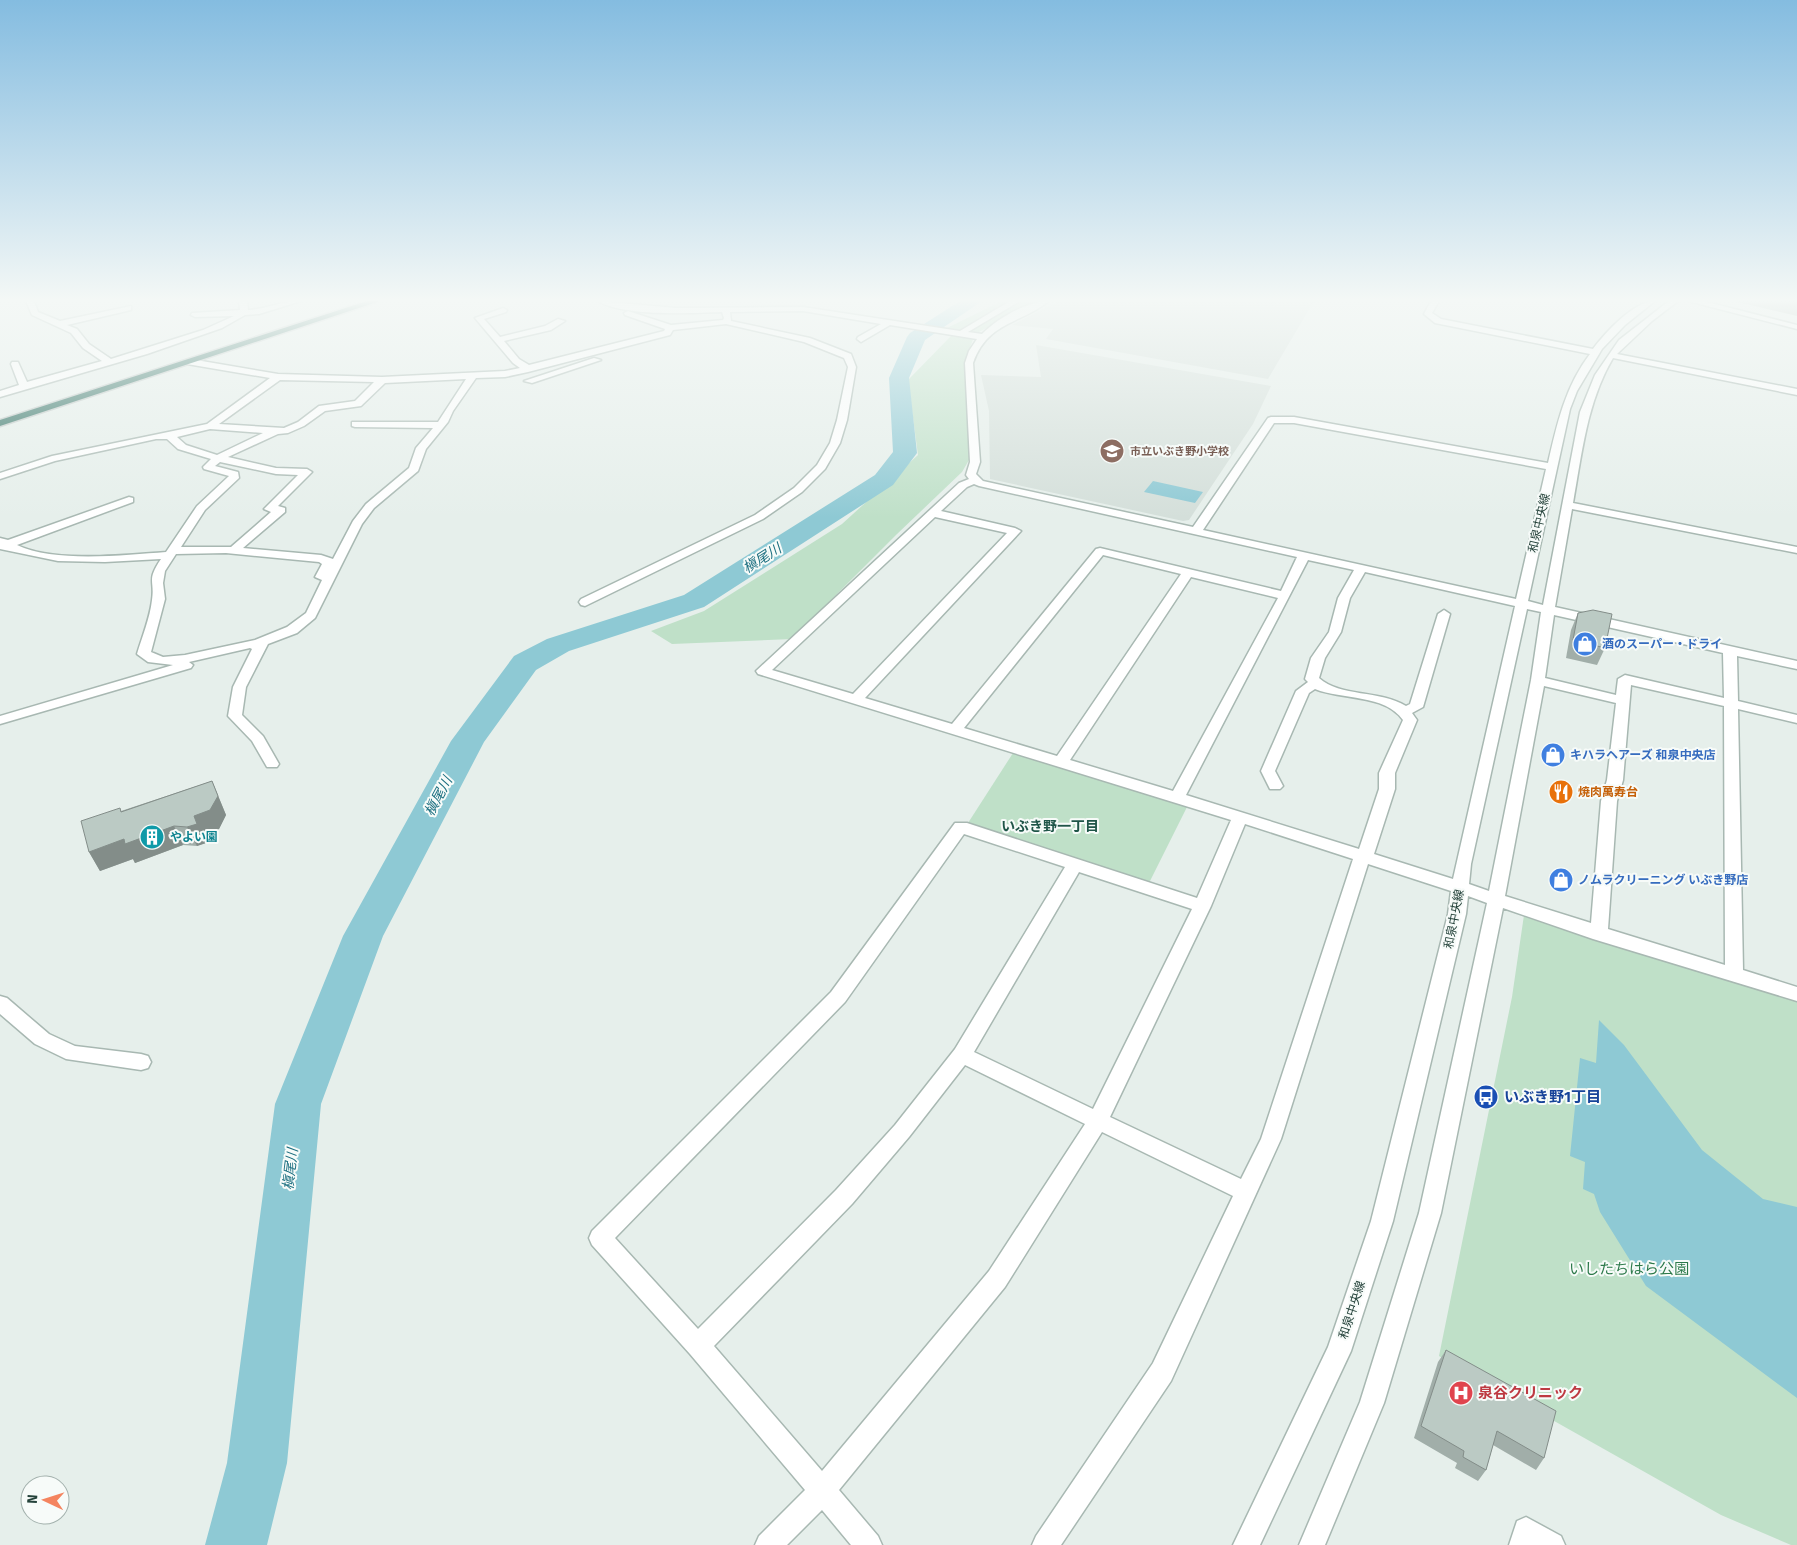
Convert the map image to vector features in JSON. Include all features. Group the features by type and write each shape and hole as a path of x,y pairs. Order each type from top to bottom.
{"highway":[{"path":"0,423 155,373"}],"street":[{"path":"19,373 24,386"},
{"path":"0,394 70,373"},
{"path":"255,373 278,377 382,380 512,373"},
{"path":"513,373 546,388"},
{"path":"528,381 556,373"},
{"path":"585,602 759,517 798,490 821,466 835,443 842,420 851,373"},
{"path":"970,373 975,462 971,475 974,480 987,485 1797,665"},
{"name":"和泉中央線","path":"1246,1545 1339,1351 1379,1230 1416,1089 1457,914 1463,864 1565,409 1575,381 1583,373"},
{"name":"和泉中央線","path":"1312,1545 1372,1403 1430,1212 1496,900 1538,680 1548,609 1585,412 1600,373"},
{"path":"1703,373 1797,392"},
{"path":"0,720 262,643 292,630 311,615 357,523 370,506 414,469 421,448 441,425 472,376"},
{"path":"210,426 278,377"},
{"path":"417,390 430,378"},
{"path":"0,476 52,458 156,436 170,436 210,426 285,431 301,424 322,408 358,404 382,380"},
{"path":"1196,532 1271,420 1294,420 1552,467"},
{"path":"355,424 441,425"},
{"path":"234,476 234,474 208,467 218,458 276,431"},
{"path":"170,436 182,447 218,458 276,471 307,472 268,509 281,510 233,551"},
{"path":"256,466 234,476 201,508 159,571 157,583 159,599 144,654 151,660 172,660 227,648 262,643"},
{"path":"974,480 963,485 764,671 1363,855 1599,934 1797,994"},
{"path":"2,544 129,500"},
{"path":"1568,506 1797,550"},
{"path":"855,700 1015,531 934,513"},
{"path":"2,544 32,553 108,560 171,553 233,551 321,559 329,562 320,580 327,585"},
{"path":"955,730 1100,551 1285,596"},
{"path":"1177,797 1285,596 1304,556"},
{"path":"1361,569 1344,598 1335,632 1318,658 1312,679 1315,684 1339,692 1397,705 1407,710 1416,707 1444,614"},
{"path":"1060,763 1188,572"},
{"path":"262,643 244,673 238,688 235,716 258,739 272,764"},
{"path":"1730,650 1734,974"},
{"path":"1599,934 1609,801 1615,780 1625,679 1797,719"},
{"path":"1538,680 1623,701"},
{"path":"1275,786 1268,771 1303,691 1315,684"},
{"path":"1045,1545 1162,1372 1271,1139 1363,855 1369,850 1372,842 1387,789 1387,773 1410,720 1407,710"},
{"path":"768,1545 823,1490 997,1279 1097,1122 1202,906 1240,817"},
{"path":"868,1545 823,1490 698,1346 600,1238 838,997 961,827 1202,906"},
{"path":"698,1346 844,1197 902,1131 962,1055 1076,865"},
{"path":"0,1003 42,1039 73,1053 141,1062"},
{"path":"962,1055 1097,1122 1246,1192"},
{"path":"1522,1545 1526,1530 1552,1545"}],"shaded area":[{"name":"市立いぶき野小学校","path":"1040,373 1197,373 1271,386 1253,424 1189,520 1183,521 990,479 989,411 981,375 1041,377"},
{"path":"1235,373 1271,373 1268,379"}],"green space":[{"path":"915,373 966,373 969,396 969,460 962,472 792,639 672,644 651,631 704,611 842,524 918,455 908,380"},
{"path":"1013,753 1187,807 1149,883 968,823"},
{"name":"いしたちはら公園","path":"1524,915 1797,1001 1797,1545 1791,1545 1721,1515 1439,1356 1512,997"}],"water":[{"path":"1153,481 1203,492 1195,503 1144,492"},
{"path":"1599,1020 1624,1045 1702,1150 1763,1199 1797,1207 1797,1398 1646,1286 1600,1212 1594,1194 1583,1189 1585,1162 1570,1156 1580,1058 1596,1063"}],"building":[{"path":"1593,610 1612,614 1605,648 1573,640 1578,613"},
{"path":"212,781 218,796 210,810 194,816 197,824 187,827 174,826 125,844 124,839 89,852 81,821 120,808 121,812"},
{"name":"泉谷クリニック","path":"1446,1350 1556,1411 1544,1458 1497,1431 1486,1470 1463,1457 1464,1451 1421,1426"}],"waterway":[{"name":"槇尾川","path":"236,1545 257,1463 298,1104 363,936 468,741 525,663 558,645 694,601 884,480 905,453 899,378 901,373"}],"place":[{"name":"市立いぶき野小学校","path":"1112,451"},
{"name":"酒のスーパー・ドライ","path":"1585,644"},
{"name":"キハラヘアーズ 和泉中央店","path":"1553,755"},
{"name":"焼肉萬寿台","path":"1561,792"},
{"name":"やよい園","path":"152,837"},
{"name":"ノムラクリーニング いぶき野店","path":"1561,880"},
{"name":"いぶき野1丁目","path":"1486,1097"},
{"name":"泉谷クリニック","path":"1461,1393"}],"district":[{"name":"いぶき野一丁目","path":"1050,826"}]}
